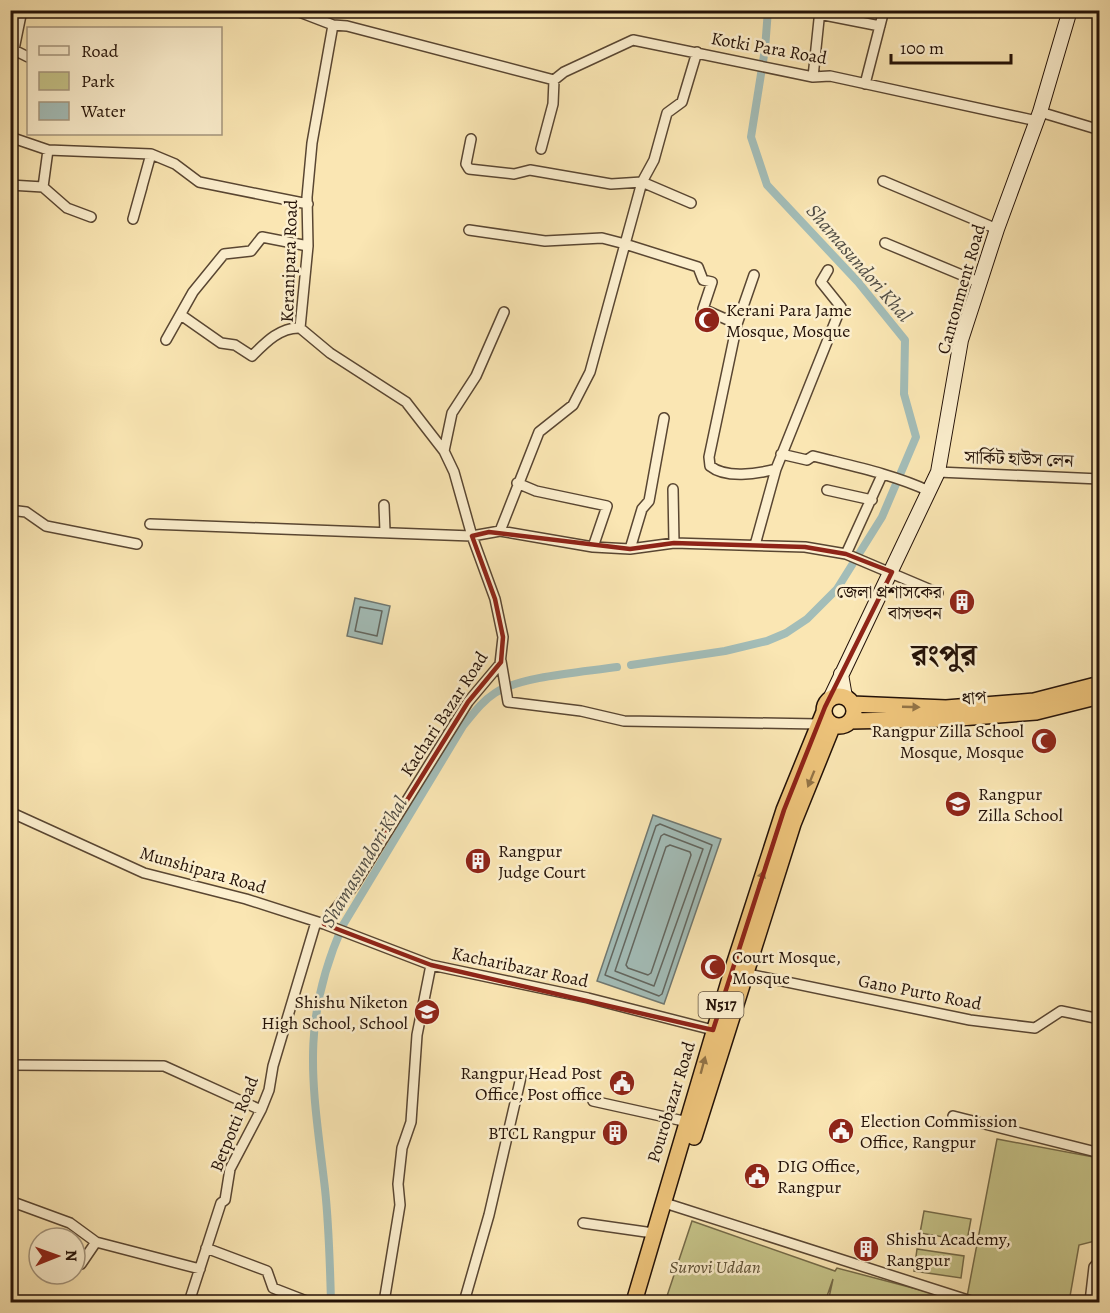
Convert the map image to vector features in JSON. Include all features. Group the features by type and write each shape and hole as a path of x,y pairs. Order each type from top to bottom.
{"highway":[{"name":"ধাপ","path":"1100,684 1034,701 946,708 834,710 839,726 850,721 947,719 1036,712 1100,696"},
{"name":"Pourobazar Road","path":"634,1302 713,1030 739,971 834,710"},
{"name":"Pourobazar Road","path":"644,1302 739,971"}],"main road":[{"name":"Cantonment Road","path":"834,710 841,674 892,572 938,472 961,340 997,229 1039,117 1071,10"}],"street":[{"path":"294,10 333,25 347,26 554,80 553,104 541,149"},
{"path":"865,84 884,10"},
{"path":"11,63 20,11"},
{"path":"813,76 819,13 880,26"},
{"name":"Keranipara Road","path":"333,25 312,143 308,246 300,328 330,353 406,402 444,451 454,472 471,532"},
{"name":"Kotki Para Road","path":"554,80 564,72 633,40 813,76 830,76 1039,117"},
{"path":"14,50 27,56"},
{"path":"500,531 539,432 573,405 590,372 642,182 654,160 667,113 682,102 697,52"},
{"path":"1039,117 1100,130"},
{"path":"10,137 48,150 151,154 175,164 199,183 308,204"},
{"path":"471,139 466,164 468,169 514,174 530,170 611,184 642,182 691,204"},
{"path":"43,187 48,150"},
{"path":"142,187 134,219 151,154"},
{"path":"883,181 997,229"},
{"path":"10,185 43,187 67,208 91,217"},
{"path":"469,230 545,241 602,238 698,267 703,280 712,282 703,309 737,324"},
{"path":"166,340 193,292 224,255 251,251 262,237 308,246"},
{"path":"885,243 981,283"},
{"path":"755,545 781,454 841,307 821,282 828,270"},
{"path":"754,274 737,324 709,457 710,466 718,473 760,473 776,469"},
{"path":"444,451 452,413 476,375 504,312"},
{"path":"181,315 220,343 235,345 252,356 267,341 289,327 300,328"},
{"path":"630,549 642,509 649,501 664,418"},
{"path":"781,454 807,460 813,456 882,474 929,491"},
{"name":"সার্কিট হাউস লেন","path":"938,472 1100,479"},
{"path":"846,554 882,474"},
{"path":"517,483 536,491 607,506 593,547"},
{"path":"673,489 674,543"},
{"path":"826,489 872,500"},
{"path":"384,505 385,531"},
{"path":"10,510 26,512 46,526 137,544"},
{"path":"150,524 385,531 500,531 593,547 630,549 674,543 804,548 846,554 938,593"},
{"name":"Kachari Bazar Road","path":"320,923 360,886 437,763 468,702 501,661 502,637 495,599 471,532"},
{"path":"501,661 508,702 581,711 624,721 834,710"},
{"name":"Munshipara Road","path":"10,812 144,873 246,899 320,923"},
{"name":"Kacharibazar Road","path":"320,923 430,965 588,998 713,1030"},
{"name":"Betpotti Road","path":"189,1302 221,1203 225,1200 230,1169 269,1090 273,1066 320,923"},
{"path":"384,1302 400,1205 398,1184 402,1148 411,1122 417,1035 430,965"},
{"name":"Gano Purto Road","path":"739,971 970,1020 1035,1028 1061,1011 1100,1019"},
{"path":"10,1065 164,1066 261,1110"},
{"path":"464,1302 489,1215 521,1077"},
{"path":"592,1101 688,1122"},
{"path":"952,1116 1100,1153"},
{"path":"10,1201 70,1223 96,1242 200,1269"},
{"path":"671,1204 974,1302"},
{"path":"583,1223 653,1233"},
{"path":"87,1255 96,1242"},
{"path":"207,1248 267,1271 273,1288 309,1302"},
{"path":"1090,1302 1094,1267 1100,1260"}],"highlighted area":[{"path":"489,532 630,549 674,543 805,547 846,554 892,572 825,707 784,810 713,1030 431,965 324,924 355,884 468,702 501,662 503,637 495,599 472,536"}],"green space":[{"path":"997,1139 1099,1158 1099,1240 1079,1245 1069,1302 966,1302"},
{"path":"924,1211 971,1219 967,1241 920,1233"},
{"name":"Surovi Uddan","path":"692,1221 835,1271 837,1268 966,1302 828,1302 833,1279 825,1302 665,1302"},
{"path":"917,1249 964,1256 961,1278 914,1271"}],"water":[{"path":"355,598 390,606 382,644 347,636"},
{"path":"653,815 721,839 664,1004 597,981"}],"waterway":[{"name":"Shamasundori Khal","path":"631,665 725,651 767,641 786,633 807,619 837,589 882,517 916,437 904,394 905,340 858,282 767,185 751,137 765,49 768,10"},
{"name":"Shamasundori Khal","path":"331,1302 325,1189 313,1056 320,994 329,961 343,925 463,726 485,700 506,687 521,682 617,667"}],"place":[{"name":"Kerani Para Jame Mosque, Mosque","path":"707,320"},
{"name":"জেলা প্রশাসকের বাসভবন","path":"962,602"},
{"name":"Rangpur Zilla School Mosque, Mosque","path":"1044,741"},
{"name":"Rangpur Zilla School","path":"958,804"},
{"name":"Rangpur Judge Court","path":"478,861"},
{"name":"Court Mosque, Mosque","path":"713,967"},
{"name":"Shishu Niketon High School, School","path":"427,1012"},
{"name":"Rangpur Head Post Office, Post office","path":"622,1083"},
{"name":"Election Commission Office, Rangpur","path":"841,1131"},
{"name":"BTCL Rangpur","path":"615,1133"},
{"name":"DIG Office, Rangpur","path":"757,1176"},
{"name":"Shishu Academy, Rangpur","path":"866,1249"}],"district":[{"name":"রংপুর","path":"944,655"}]}
